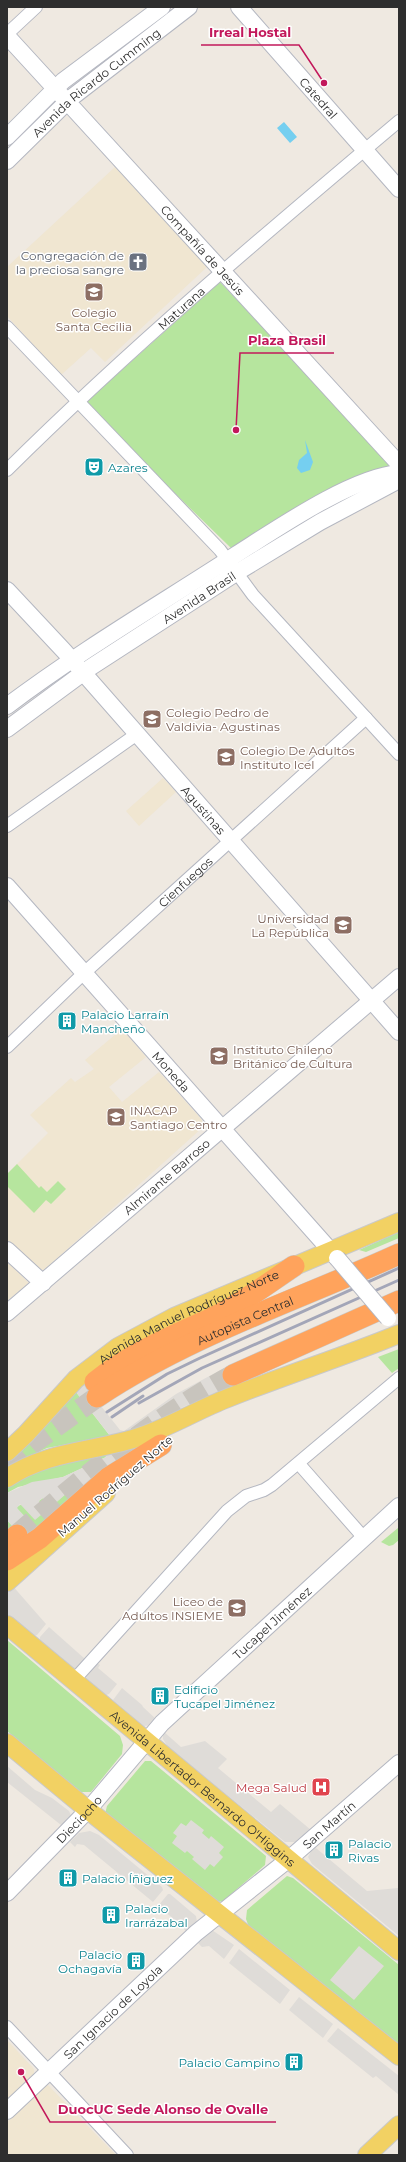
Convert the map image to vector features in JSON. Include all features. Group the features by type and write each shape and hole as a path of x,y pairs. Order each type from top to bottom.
{"highway":[{"name":"Autopista Central","path":"294,1266 225,1311 160,1340 131,1356 93,1392 126,1378 182,1347 399,1254"},
{"path":"233,1375 394,1309"},
{"path":"7,1560 40,1538 108,1478 161,1445"}],"main road":[{"name":"Avenida Manuel Rodríguez Norte","path":"7,1452 26,1434 76,1379 108,1353 161,1323 294,1266 334,1254 399,1222"},
{"path":"7,1478 28,1465 48,1458 115,1444 144,1436 229,1397 399,1334"},
{"name":"Manuel Rodríguez Norte","path":"7,1582 161,1445 229,1397"},
{"name":"Avenida Libertador Bernardo O'Higgins","path":"7,1624 399,1951"},
{"path":"7,1742 88,1810 399,2056"},
{"path":"367,2155 399,2125"}],"street":[{"path":"7,35 36,7"},
{"name":"Avenida Ricardo Cumming","path":"7,137 55,88 162,7"},
{"name":"Avenida Ricardo Cumming","path":"7,161 67,102 189,7"},
{"name":"Catedral","path":"239,7 399,189"},
{"name":"Compañía de Jesús","path":"7,35 221,272 399,464"},
{"name":"Maturana","path":"7,470 76,401 221,272 399,121"},
{"path":"7,327 76,401 220,550 253,596 399,754"},
{"name":"Avenida Brasil","path":"7,729 307,512 353,487 380,476 399,473"},
{"name":"Avenida Brasil","path":"7,706 72,660 232,567 399,480"},
{"name":"Agustinas","path":"7,590 72,660 399,1032"},
{"name":"Cienfuegos","path":"7,1047 230,840 366,718"},
{"path":"7,826 137,734"},
{"name":"Moneda","path":"7,886 334,1254 394,1309 399,1330"},
{"name":"Almirante Barroso","path":"7,1313 223,1129 399,976"},
{"path":"7,1250 43,1283"},
{"path":"74,1680 219,1518 241,1499 264,1490 299,1464 399,1378"},
{"path":"299,1464 364,1538"},
{"name":"Tucapel Jiménez","path":"146,1741 168,1718 399,1506"},
{"name":"Dieciocho","path":"7,1893 88,1810 146,1741"},
{"name":"San Martín","path":"220,1915 289,1859 399,1764"},
{"name":"San Ignacio de Loyola","path":"7,2111 196,1933 220,1915"},
{"path":"7,2026 128,2155"}],"shaded area":[{"name":"Colegio Santa Cecilia","path":"115,167 207,267 105,362 91,348 61,375 7,316 7,267"},
{"path":"163,778 176,792 139,826 126,811"},
{"name":"INACAP Santiago Centro","path":"122,1029 146,1057 109,1087 122,1102 159,1072 202,1120 202,1128 44,1270 38,1269 7,1240 7,1174 48,1133 30,1115 71,1078 75,1082 94,1069 85,1060"},
{"path":"7,1262 29,1283 7,1301"},
{"path":"228,1366 238,1385 185,1406 144,1427 111,1437 75,1391 85,1382 86,1387 120,1430 124,1431 176,1394"},
{"path":"143,1444 70,1498 66,1494 51,1507 43,1498 39,1501 47,1510 35,1520 20,1504 17,1508 31,1523 19,1534 7,1520 7,1493 32,1482 63,1477 106,1457 105,1453"},
{"path":"11,1584 46,1624 37,1635 34,1636 7,1614 7,1588"},
{"path":"49,1627 85,1659 77,1668 75,1669 40,1640 40,1637"},
{"path":"96,1662 100,1665 98,1668 117,1684 109,1694 106,1695 86,1678"},
{"path":"122,1688 157,1720 152,1725 144,1726 113,1700"},
{"path":"163,1731 181,1747 205,1741 227,1759 218,1768 271,1812 280,1804 311,1830 295,1842 285,1842 168,1747 163,1739"},
{"path":"7,1766 35,1790 52,1798 69,1811 72,1818 60,1833 57,1830 61,1825 7,1782"},
{"path":"191,1820 204,1830 202,1833 209,1839 211,1836 224,1847 219,1853 223,1857 214,1867 210,1864 205,1870 192,1859 194,1857 187,1851 185,1853 172,1843 177,1836 173,1833 181,1823 186,1826"},
{"path":"90,1831 99,1835 162,1887 163,1890 153,1902 84,1845 77,1844 75,1847 70,1842 79,1833"},
{"path":"316,1848 367,1891 398,1888 399,1936 312,1864 308,1857 311,1851"},
{"path":"168,1894 170,1894 196,1916 197,1922 188,1934 181,1925 158,1906"},
{"path":"212,1930 234,1945 224,1959 209,1946 202,1947 197,1942"},
{"path":"359,1946 384,1966 354,2000 330,1980"},
{"path":"239,1949 290,1990 280,2004 229,1963"},
{"path":"299,1997 333,2024 323,2038 289,2010"},
{"path":"338,2028 399,2076 399,2095 376,2076 373,2078 327,2041"},
{"path":"7,2040 34,2069 34,2075 7,2100"},
{"path":"47,2084 116,2155 7,2155 7,2122"}],"green space":[{"path":"220,282 386,457 389,464 386,469 231,548 156,475 86,402"},
{"path":"17,1164 39,1188 41,1186 47,1192 58,1181 66,1189 51,1204 46,1200 34,1213 7,1186 7,1174"},
{"path":"399,1232 399,1238 366,1252 359,1250"},
{"path":"399,1349 399,1368 392,1373 378,1357"},
{"path":"76,1392 110,1436 47,1448 10,1465 9,1463"},
{"path":"105,1454 106,1457 63,1477 18,1487 7,1493 7,1488 44,1467"},
{"path":"66,1493 70,1497 27,1541 7,1534 7,1520 19,1534 17,1507 23,1504 37,1502 43,1498 51,1507"},
{"path":"398,1528 399,1540 393,1545 389,1546 381,1542"},
{"path":"7,1640 120,1736 123,1745 122,1754 91,1792 80,1792 7,1731"},
{"path":"145,1761 151,1761 266,1856 265,1865 223,1901 218,1902 105,1814 107,1806"},
{"path":"287,1876 293,1878 399,1965 399,2049 250,1930 246,1919 247,1910"}],"water":[{"path":"284,122 297,137 290,143 277,128"},
{"path":"305,440 313,462 310,470 301,473 297,468 299,460 307,453"}],"tunnel":[{"path":"17,1535 68,1491 121,1449 175,1410 233,1375"},
{"path":"7,1466 33,1443 97,1397"}],"railway":[{"path":"107,1412 167,1374 399,1268"},
{"path":"139,1403 202,1368 399,1280"},
{"path":"112,1417 143,1396"}],"place":[{"name":"Irreal Hostal","path":"324,83"},
{"name":"Congregación de la preciosa sangre","path":"138,262"},
{"name":"Colegio Santa Cecilia","path":"94,292"},
{"name":"Plaza Brasil","path":"236,430"},
{"name":"Azares","path":"94,467"},
{"name":"Colegio Pedro de Valdivia- Agustinas","path":"152,719"},
{"name":"Colegio De Adultos Instituto Icel","path":"226,757"},
{"name":"Universidad La República","path":"343,925"},
{"name":"Palacio Larraín Mancheño","path":"67,1021"},
{"name":"Instituto Chileno Británico de Cultura","path":"219,1056"},
{"name":"INACAP Santiago Centro","path":"116,1117"},
{"name":"Liceo de Adultos INSIEME","path":"237,1608"},
{"name":"Edificio Tucapel Jiménez","path":"160,1696"},
{"name":"Mega Salud","path":"321,1787"},
{"name":"Palacio Rivas","path":"334,1850"},
{"name":"Palacio Íñiguez","path":"68,1878"},
{"name":"Palacio Irarrázabal","path":"111,1915"},
{"name":"Palacio Ochagavía","path":"136,1961"},
{"name":"Palacio Campino","path":"294,2062"},
{"name":"DuocUC Sede Alonso de Ovalle","path":"21,2072"}]}
